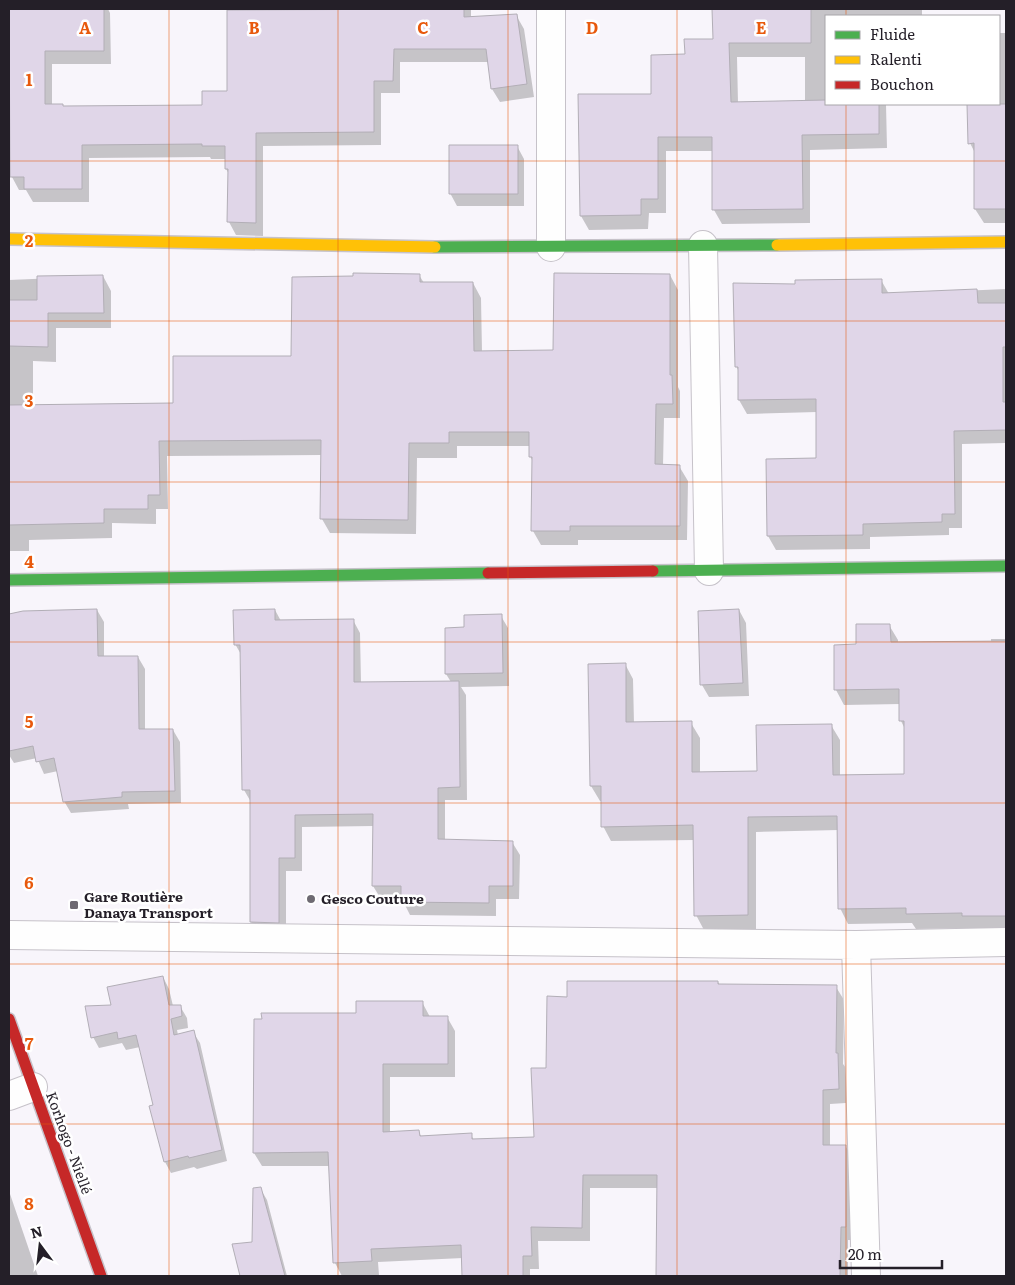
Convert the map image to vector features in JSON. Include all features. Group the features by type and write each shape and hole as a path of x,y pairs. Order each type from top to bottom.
{"street":[{"path":"551,9 552,247"},
{"path":"9,239 455,248 1006,242"},
{"path":"703,245 708,571"},
{"path":"9,580 1006,566"},
{"path":"9,935 856,945 1006,942"},
{"path":"856,945 866,1276"},
{"name":"Korhogo - Niellé","path":"9,1019 21,1092 100,1276"}],"building":[{"path":"9,9 104,9 104,51 45,51 45,104 63,104 63,106 202,105 202,91 227,91 227,10 464,9 464,17 517,14 527,84 491,89 486,49 394,49 393,81 374,81 374,132 256,133 256,223 227,222 228,169 225,169 225,146 202,146 202,144 82,145 82,189 24,189 24,177 10,177"},
{"path":"712,9 811,9 811,43 729,43 731,102 825,100 825,105 879,105 879,134 802,135 803,209 712,210 712,137 658,137 658,199 641,199 641,215 580,216 578,94 651,94 651,55 685,54 684,39 713,39"},
{"path":"1006,104 1006,209 974,209 974,143 968,144 967,105"},
{"path":"449,145 518,145 518,194 449,194"},
{"path":"353,273 420,274 420,282 473,282 474,351 553,350 554,273 670,274 670,375 672,375 673,404 656,404 655,464 680,465 680,526 570,526 570,531 531,531 532,457 529,457 529,432 449,432 449,443 409,443 408,520 320,519 321,440 159,441 160,495 148,495 148,509 104,509 104,523 9,525 9,405 173,403 173,356 291,356 292,277 353,276"},
{"path":"103,275 104,313 48,313 48,347 9,346 9,300 37,300 37,276"},
{"path":"882,279 882,293 977,289 978,303 1006,303 1006,347 1003,347 1003,402 1006,402 1006,430 954,431 955,514 942,514 942,522 863,524 863,535 767,536 766,459 816,458 816,399 738,400 738,367 735,367 733,283 795,284 795,280"},
{"path":"97,609 98,656 138,656 139,729 173,729 175,791 122,792 122,797 63,802 54,758 36,762 33,746 9,751 9,614 23,611"},
{"path":"275,609 275,620 354,619 354,682 459,681 460,787 438,788 438,839 513,841 513,886 489,886 489,903 401,902 401,886 372,886 373,814 295,815 295,858 279,858 279,923 250,922 250,790 242,790 240,645 234,645 233,610"},
{"path":"739,609 743,683 700,685 698,611"},
{"path":"502,614 503,673 445,674 445,628 464,627 464,615"},
{"path":"856,624 890,624 891,642 1006,641 1006,916 962,916 962,913 906,914 906,908 838,909 837,816 748,817 748,915 694,916 693,825 601,827 601,786 590,786 588,664 626,663 626,722 692,721 692,772 757,771 756,725 832,724 833,775 904,774 904,721 899,721 899,689 834,690 834,645 856,644"},
{"path":"163,976 169,1005 181,1005 182,1016 171,1019 174,1035 194,1030 222,1150 164,1162 149,1106 153,1105 136,1035 118,1039 117,1032 91,1038 85,1006 111,1005 107,987"},
{"path":"567,981 718,981 718,984 837,985 836,1053 838,1053 839,1089 823,1090 823,1145 846,1145 846,1227 841,1227 840,1276 656,1276 657,1175 583,1175 582,1228 531,1227 532,1256 523,1256 523,1276 462,1276 461,1245 371,1249 372,1261 333,1263 328,1152 253,1153 254,1019 262,1019 261,1013 356,1013 356,1001 423,1001 423,1016 448,1016 448,1064 383,1064 383,1132 419,1130 420,1136 472,1133 472,1139 534,1137 531,1068 546,1068 547,996 567,997"},
{"path":"261,1187 285,1276 240,1276 232,1244 252,1242 253,1188"}],"traffic: fast":[{"path":"435,247 777,245"},
{"path":"653,571 1006,566"},
{"path":"9,580 488,573"}],"traffic: slow":[{"path":"9,239 435,247"},
{"path":"777,245 1006,242"}],"traffic: jam":[{"path":"488,573 653,571"},
{"path":"9,1019 101,1276"}],"place":[{"name":"Gesco Couture","path":"311,899"},
{"name":"Gare Routière Danaya Transport","path":"74,905"}]}
